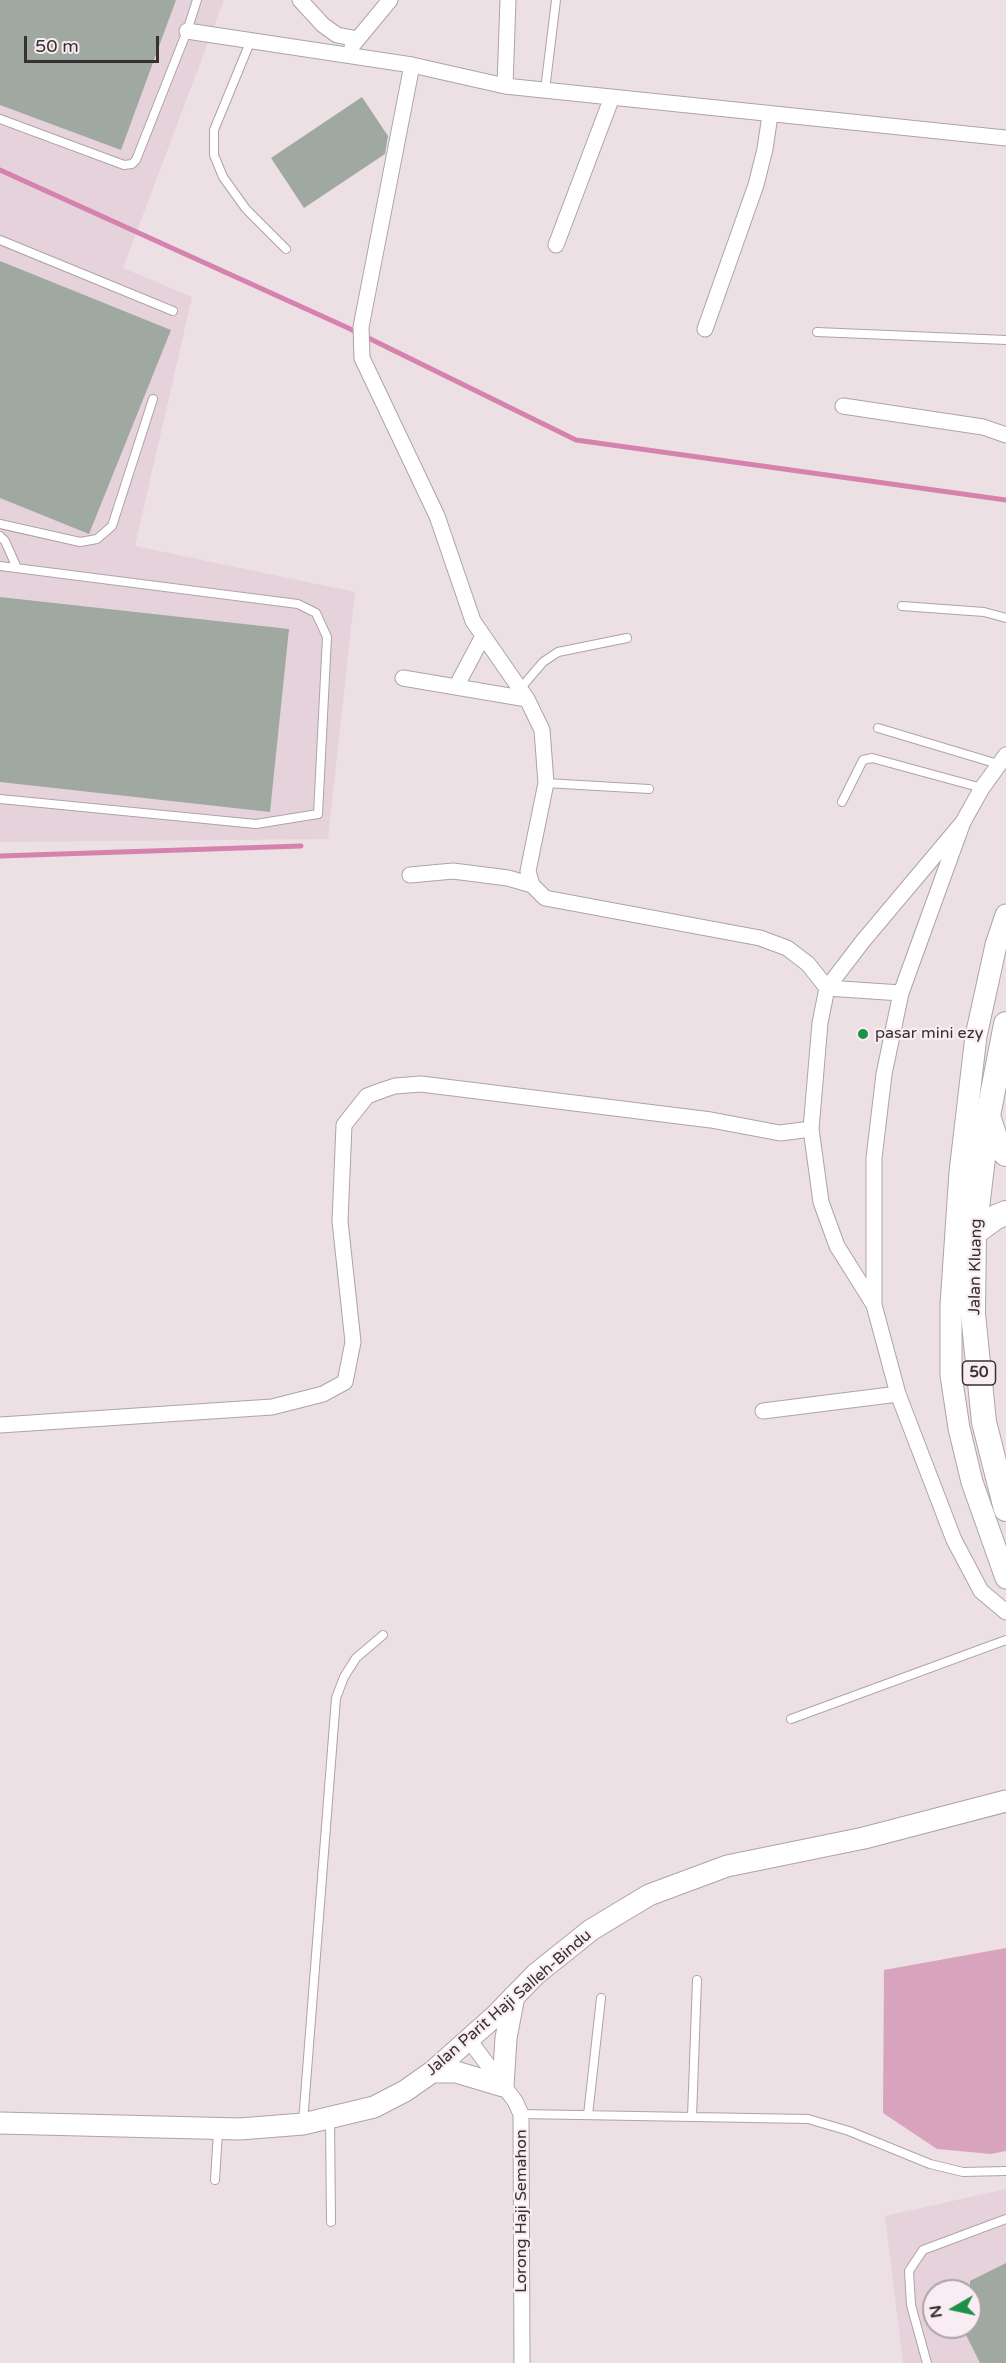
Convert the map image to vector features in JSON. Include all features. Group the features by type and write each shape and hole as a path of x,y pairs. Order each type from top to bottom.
{"highway":[{"name":"Jalan Kluang","path":"1006,1024 988,1116 974,1233 973,1314 984,1422 1006,1509"},
{"path":"988,1116 998,1146 1006,1154"},
{"path":"974,1233 996,1216 1006,1213"}],"main road":[{"path":"1006,915 996,945 976,1036 960,1172 951,1305 951,1375 959,1428 972,1482 1006,1578"},
{"name":"Jalan Parit Haji Salleh-Bindu","path":"0,2123 240,2129 303,2124 374,2107 405,2091 432,2072 469,2040 536,1974 591,1930 649,1895 727,1866 864,1838 1006,1801"},
{"path":"432,2072 456,2072 503,2086 506,2038 514,1996"}],"street":[{"path":"300,0 323,25 337,35 358,39"},
{"path":"345,54 390,0"},
{"path":"505,86 508,0"},
{"path":"187,31 412,65 505,86 1006,138"},
{"path":"412,65 361,327 360,345 362,358 437,516 473,621 523,694 542,729 546,783 528,871 532,885"},
{"path":"556,245 612,97"},
{"path":"705,329 756,185 770,115"},
{"path":"843,406 983,427 1006,435"},
{"path":"456,687 483,636"},
{"path":"403,678 456,687 523,694"},
{"path":"873,1305 874,1158 884,1074 901,993 963,822 1002,759"},
{"path":"963,822 863,941 827,988 820,1023 811,1129 821,1202 837,1246 873,1305 898,1394 954,1540 981,1591 1006,1612"},
{"path":"410,875 453,871 508,878 532,885 545,898 760,938 787,948 808,964 827,988 901,993"},
{"path":"0,1425 272,1407 323,1394 345,1382 353,1342 340,1221 344,1125 367,1096 395,1086 421,1084 711,1120 780,1133 811,1129"},
{"path":"763,1412 898,1394"},
{"name":"Lorong Haji Semahon","path":"469,2040 520,2108 521,2114 522,2363"}],"lane":[{"path":"0,119 124,165 132,164 136,160 197,0"},
{"path":"545,90 556,0"},
{"path":"251,40 214,130 214,155 223,177 246,209 286,249"},
{"path":"0,240 173,310"},
{"path":"817,332 1006,340"},
{"path":"0,524 80,542 97,539 112,526 153,399"},
{"path":"0,536 5,541 17,568"},
{"path":"0,566 298,604 316,613 327,637 318,814 256,824 0,799"},
{"path":"902,606 984,612 1006,618"},
{"path":"523,694 543,662 558,652 627,638"},
{"path":"878,728 1002,759"},
{"path":"842,802 863,760 872,758 982,789"},
{"path":"546,783 649,789"},
{"path":"303,2124 336,1698 356,1658 383,1635"},
{"path":"791,1719 1006,1640"},
{"path":"692,2117 697,1980"},
{"path":"588,2115 601,1998"},
{"path":"521,2114 808,2119 849,2131 930,2164 963,2172 1006,2170"},
{"path":"330,2118 331,2222"},
{"path":"215,2180 218,2128"},
{"path":"927,2363 911,2305 909,2271 923,2250 1006,2219"}],"shaded area":[{"path":"0,0 224,0 123,268 192,297 135,546 355,592 328,839 0,842"},
{"path":"1006,1948 1006,2151 991,2154 937,2149 883,2113 884,1970"},
{"path":"1006,2189 1006,2363 903,2363 885,2216"}],"building":[{"path":"0,0 176,0 121,150 0,105"},
{"path":"362,97 388,136 385,154 304,208 271,158"},
{"path":"0,261 171,330 89,534 0,498"},
{"path":"0,597 289,629 270,812 0,782"},
{"path":"1006,2263 1006,2363 980,2363 968,2339 982,2339 982,2279 974,2279"}],"waterway":[{"path":"0,170 346,327 576,440 1006,500"},
{"path":"0,856 301,846"}],"place":[{"name":"pasar mini ezy","path":"863,1034"}]}
